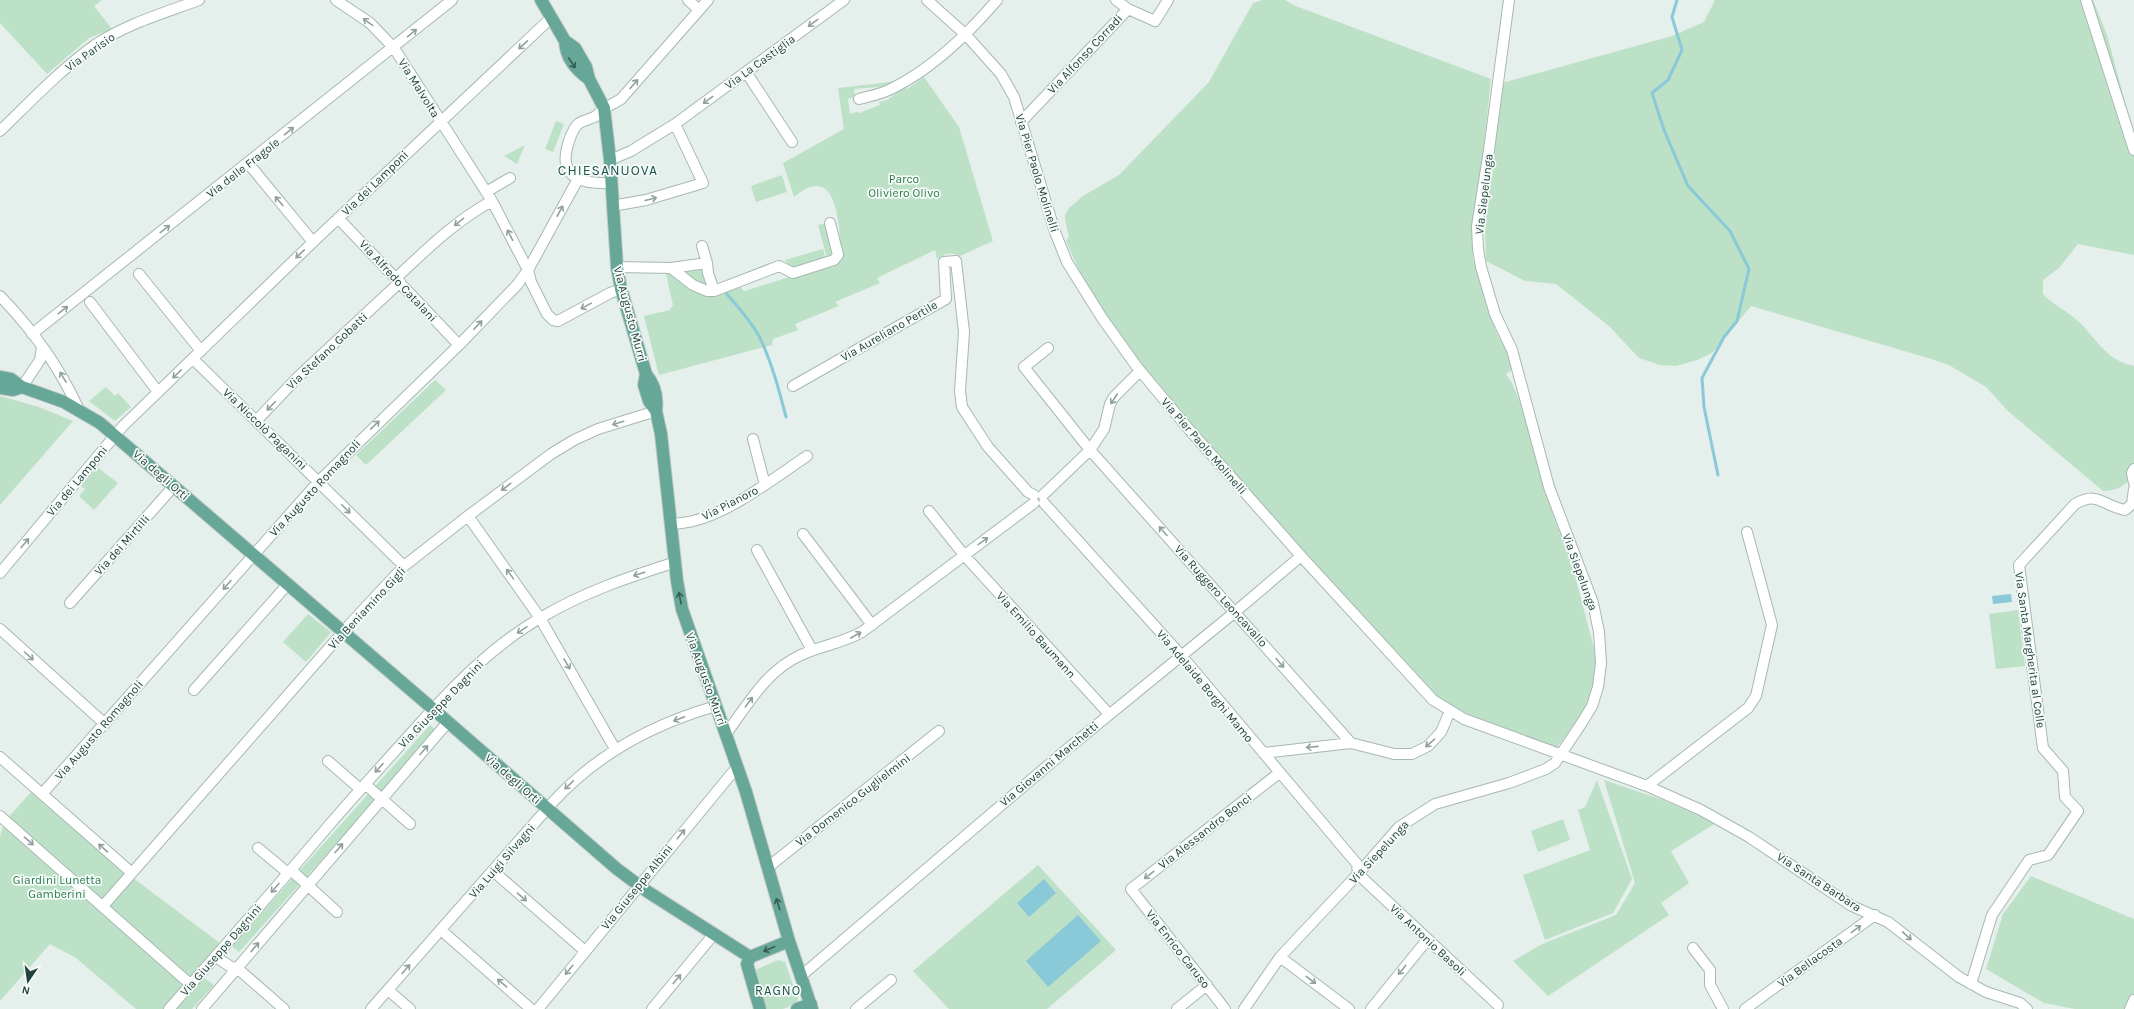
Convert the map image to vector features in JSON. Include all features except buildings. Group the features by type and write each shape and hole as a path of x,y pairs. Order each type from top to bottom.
{"main road":[{"name":"Via Augusto Murri","path":"541,0 565,41 575,48 604,108 610,160 617,267 621,289 646,374 653,382 658,399 656,411 664,458 682,609 737,767 789,941 812,1007 797,1009"},
{"name":"Via degli Orti","path":"0,377 11,379 22,387 53,398 79,410 116,436 547,809 639,886 750,957"},
{"name":"Via degli Orti","path":"0,388 12,390 22,387"},
{"path":"760,1009 747,964 750,957 789,941"}],"street":[{"name":"Via Parisio","path":"0,131 69,65 96,45 139,23 199,0"},
{"name":"Via Malvolta","path":"336,0 370,23 394,48 492,201 528,270 547,314 553,320 558,321 610,293 621,289"},
{"name":"Via delle Fragole","path":"32,334 394,48 452,0"},
{"path":"688,0 699,10"},
{"path":"611,183 590,183 578,179 566,167 565,159 568,143 577,125 597,116 604,108 621,99 708,0"},
{"name":"Via La Castiglia","path":"610,160 631,151 675,124 844,0"},
{"name":"Via Pier Paolo Molinelli","path":"927,0 966,35 1001,74 1014,97 1055,232 1067,262 1102,318 1140,371 1187,427 1301,556 1433,700 1464,719 1497,733 1561,755"},
{"path":"859,99 891,89 924,68 966,35 997,0"},
{"path":"1116,0 1128,9"},
{"name":"Via Alfonso Corradi","path":"1021,122 1128,9 1155,21 1168,0"},
{"name":"Via Siepelunga","path":"1244,1009 1280,957 1399,828 1410,818 1444,801 1509,783 1540,772 1555,763 1592,706 1598,687 1601,663 1599,632 1593,603 1549,487 1512,350 1495,314 1481,267 1478,249 1477,226 1489,150 1509,0"},
{"path":"2086,0 2134,150"},
{"name":"Via dei Lamponi","path":"0,573 116,436 158,392 338,218 551,18"},
{"path":"746,72 792,142"},
{"path":"612,206 646,200 703,183 675,124"},
{"path":"248,163 313,242"},
{"path":"486,192 510,178"},
{"name":"Via Augusto Romagnoli","path":"42,794 319,481 517,285 528,270 578,179"},
{"name":"Via Stefano Gobatti","path":"256,421 298,377 442,235 492,201"},
{"name":"Via Alfredo Catalani","path":"338,218 458,345"},
{"path":"671,268 693,285 707,291 714,291 780,266 793,273 834,260 838,255 830,223"},
{"path":"702,246 714,291"},
{"name":"Via Aureliano Pertile","path":"793,386 946,299 944,262 956,261 964,332 960,390 962,407 988,447 1028,492 1039,499"},
{"path":"617,267 671,268 707,263"},
{"path":"139,274 201,352"},
{"path":"0,296 32,334 61,373 79,410"},
{"path":"90,302 158,392"},
{"path":"22,387 40,360 42,347"},
{"name":"Via Ruggero Leoncavallo","path":"1048,348 1024,367 1090,450 1351,743"},
{"name":"Via Niccolò Paganini","path":"193,359 404,566"},
{"path":"726,734 773,672 800,655 812,650 849,640 872,625 1039,499 1090,450 1104,429 1110,404 1114,397 1140,371"},
{"name":"Via Beniamino Gigli","path":"103,906 343,632 404,566 531,468 574,440 598,429 656,411"},
{"name":"Via Pianoro","path":"753,439 765,485"},
{"name":"Via Pianoro","path":"672,524 693,522 720,511 765,485 807,456"},
{"path":"2134,469 2132,473 2134,483"},
{"name":"Via dei Mirtilli","path":"70,603 174,486"},
{"name":"Via Santa Margherita al Colle","path":"1971,984 1992,915 2029,860 2048,855 2078,811 2065,797 2063,771 2044,748 2019,565 2075,504 2086,498 2095,497 2111,507 2125,510 2132,504 2134,489"},
{"name":"Via Adelaide Borghi Mamo","path":"1039,499 1181,655 1357,864 1358,874"},
{"name":"Via Emilio Baumann","path":"929,511 964,555 1108,714"},
{"path":"468,516 540,618 615,748"},
{"path":"1647,786 1748,708 1756,696 1772,625 1748,532"},
{"path":"803,534 872,625"},
{"path":"757,550 812,650"},
{"name":"Via Giovanni Marchetti","path":"801,976 1108,714 1235,612 1301,556"},
{"name":"Via Giuseppe Dagnini","path":"169,1009 290,872 362,786 433,709 480,662 540,618 595,590 676,562"},
{"path":"194,690 287,585"},
{"path":"0,630 104,724"},
{"name":"Via Luigi Silvagni","path":"371,1009 547,809 582,773 615,748 664,725 716,706"},
{"path":"1263,753 1351,743 1394,754 1412,754 1428,746 1441,732 1450,711"},
{"name":"Via Giuseppe Dagnini","path":"202,1009 448,722"},
{"name":"Via Domenico Guglielmini","path":"767,868 939,731"},
{"name":"Via Santa Barbara","path":"1561,755 1676,798 1730,826 1852,906 1875,915 1904,932 1945,968 1986,992 2020,1007"},
{"path":"0,757 132,873"},
{"path":"328,761 362,786 382,798 410,824"},
{"name":"Via Giuseppe Albini","path":"538,1009 737,767"},
{"name":"Via Alessandro Bonci","path":"1131,889 1279,773"},
{"path":"0,816 190,984"},
{"path":"258,848 307,885 338,912"},
{"path":"493,871 585,951"},
{"name":"Via Antonio Basoli","path":"1358,874 1498,1005"},
{"name":"Via Enrico Caruso","path":"1131,889 1225,1009"},
{"name":"Via Bellacosta","path":"1745,1009 1875,915"},
{"path":"441,930 531,1009"},
{"path":"652,1009 714,934"},
{"path":"1371,1009 1427,940"},
{"path":"1693,948 1710,970 1710,985 1723,1009"},
{"path":"216,957 231,967 238,968 284,1009"},
{"path":"1280,957 1349,1009"},
{"path":"856,1009 891,980"},
{"path":"1177,1009 1207,985"},
{"path":"388,990 410,1009"},
{"path":"2130,1009 2134,1000"}],"green space":[{"path":"0,0 102,0 94,6 112,29 89,38 47,74 0,23"},
{"path":"1262,0 1285,0 1293,5 1491,79 1482,163 1472,228 1473,259 1497,334 1505,348 1513,369 1506,374 1512,383 1531,427 1553,514 1575,576 1594,648 1597,676 1591,697 1576,724 1557,747 1465,714 1433,694 1147,376 1091,297 1066,241 1069,236 1065,215 1069,208 1083,196 1119,175 1209,82 1253,3"},
{"path":"1715,0 2093,0 2107,35 2124,98 2134,145 2134,255 2078,244 2059,268 2043,280 2043,294 2080,323 2106,352 2123,363 2134,366 2134,475 2127,482 2117,489 2103,491 2008,411 1986,387 1949,365 1751,306 1712,353 1697,360 1676,366 1660,365 1639,358 1609,326 1556,284 1525,281 1486,261 1485,227 1502,83 1672,36 1704,22"},
{"name":"Parco Oliviero Olivo","path":"924,77 959,127 993,241 960,256 948,254 937,259 935,250 877,278 880,283 835,302 839,306 795,324 798,330 773,339 772,345 659,375 644,316 670,310 673,305 665,269 702,294 718,295 740,287 744,291 842,261 838,219 829,193 821,187 809,187 794,197 783,163 844,129 838,88 898,81 891,86 854,89 855,97 848,99 850,114 857,112 859,113 880,105 879,102 887,100 905,87 907,89"},
{"path":"556,121 564,124 553,152 545,149"},
{"path":"525,145 517,164 504,156"},
{"path":"782,175 787,192 756,202 751,186"},
{"path":"826,223 835,255 827,258 818,225"},
{"path":"823,249 826,260 792,270 785,260"},
{"path":"703,266 710,289 701,286 683,271"},
{"path":"435,380 446,390 366,465 356,455"},
{"path":"106,387 115,396 118,393 131,407 115,421 89,401"},
{"path":"0,396 39,407 73,421 0,505"},
{"path":"97,467 118,483 94,510 79,496 85,489 81,486"},
{"path":"2018,610 2025,666 1996,669 1989,614"},
{"path":"308,614 331,632 306,662 283,642"},
{"path":"430,725 437,731 239,952 232,946"},
{"path":"1597,780 1632,879 1613,913 1545,940 1523,875 1590,850 1578,810 1585,807"},
{"path":"1604,780 1660,799 1716,823 1671,851 1689,883 1661,903 1669,915 1548,996 1513,961 1542,944 1616,915 1635,883"},
{"name":"Giardini Lunetta Gamberini","path":"33,790 133,878 221,944 163,1009 136,1009 76,958 50,944 0,1001 0,837 4,822"},
{"path":"1563,819 1570,840 1538,852 1531,831"},
{"path":"1038,865 1116,950 1047,1009 949,1009 913,971"},
{"path":"2031,876 2134,919 2134,1009 2075,1009 2044,1003 1986,969 2003,914"},
{"path":"778,960 785,962 798,999 797,1003 783,1009 764,1009 753,971"},
{"path":"204,978 214,985 192,1009 176,1009"}],"water":[{"path":"2011,594 2012,602 1993,604 1992,596"},
{"path":"1044,879 1056,893 1029,917 1017,903"},
{"path":"1078,915 1101,941 1048,987 1026,961"}],"waterway":[{"path":"1677,0 1672,17 1682,50 1668,80 1652,93 1664,130 1688,186 1730,231 1749,269 1737,321 1724,337 1702,378 1704,407 1718,475"},
{"path":"726,293 740,309 760,338 772,367 786,417"}],"district":[{"name":"CHIESANUOVA","path":"608,170"},
{"name":"RAGNO","path":"778,990"}]}
